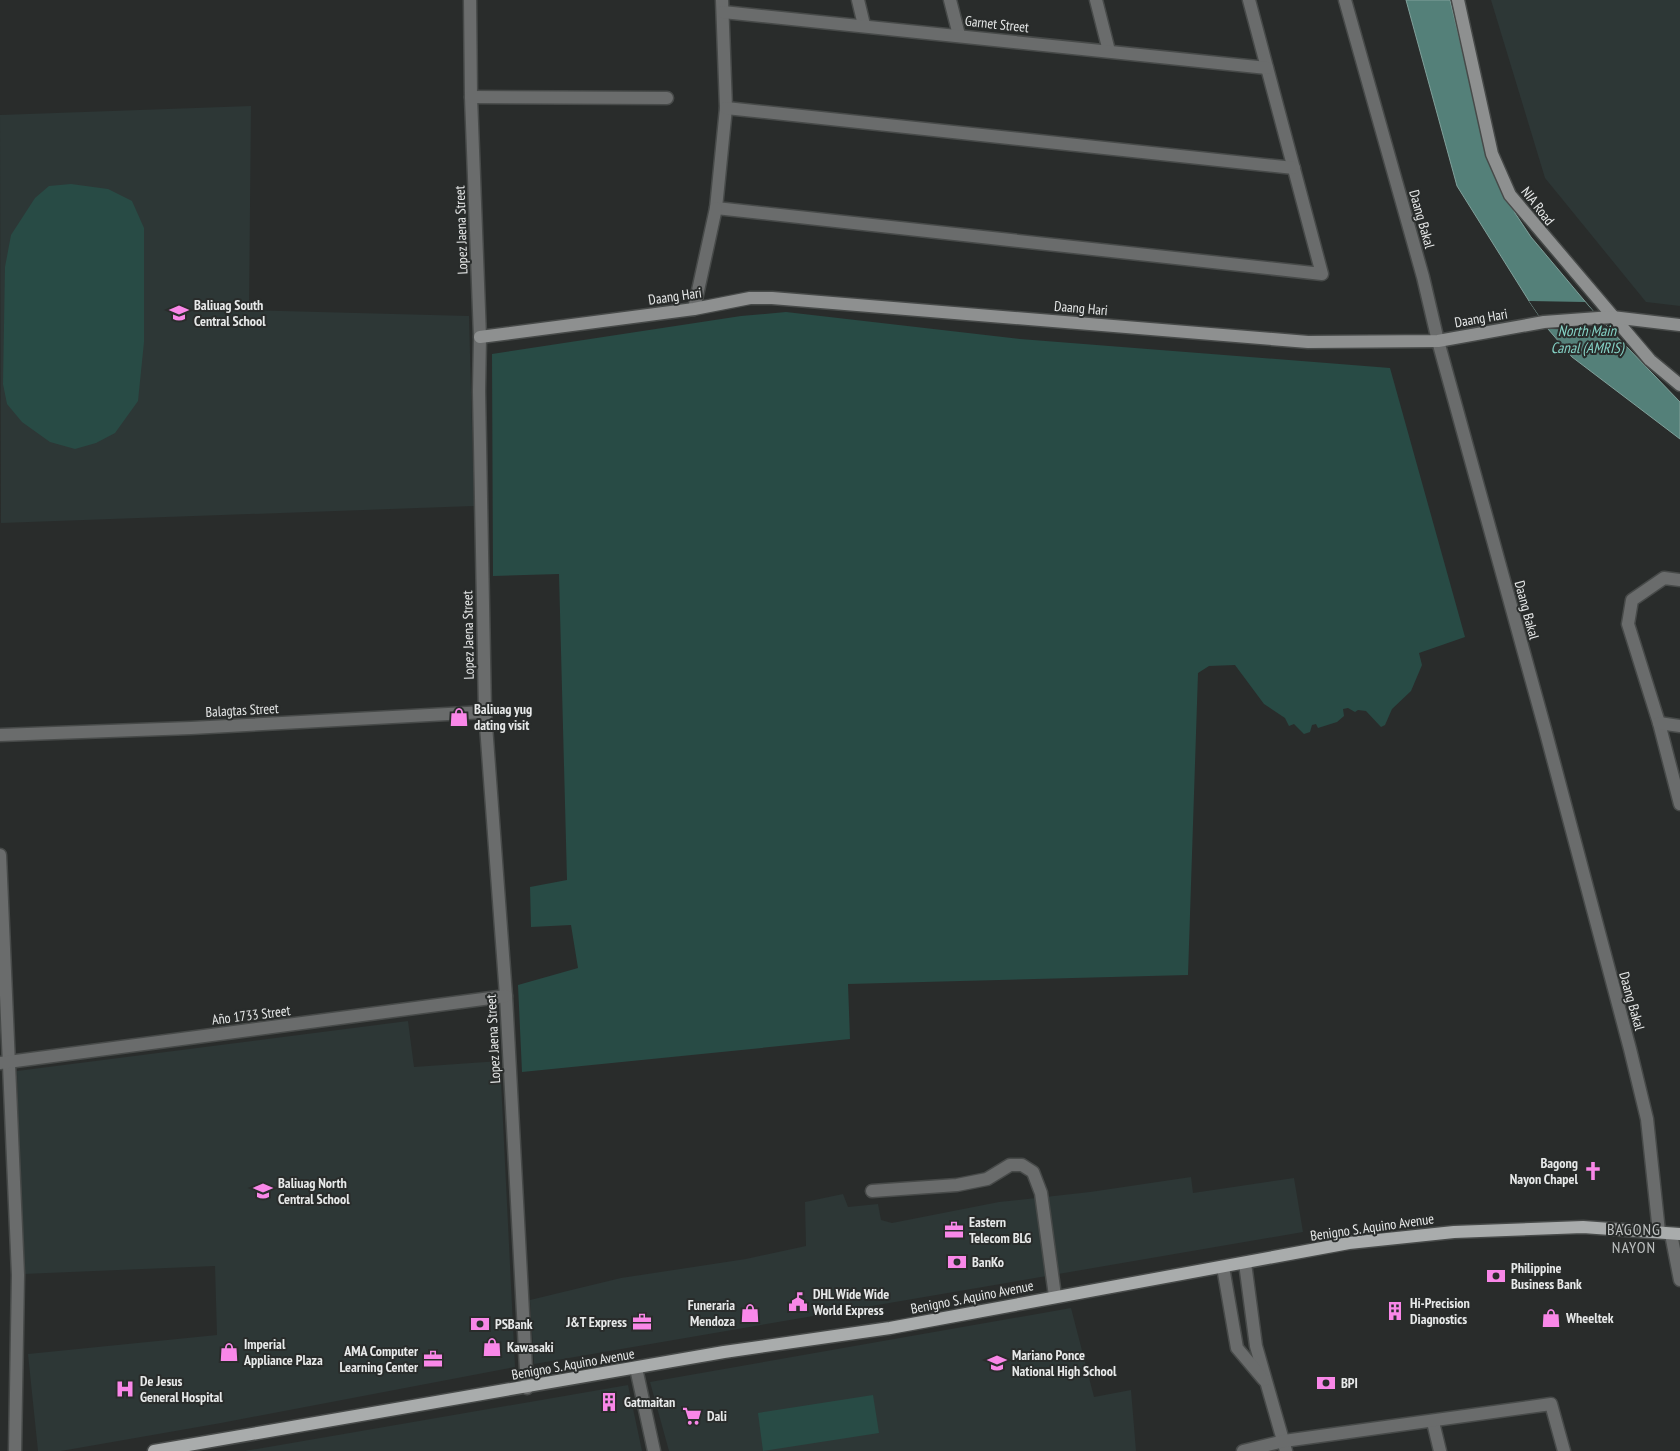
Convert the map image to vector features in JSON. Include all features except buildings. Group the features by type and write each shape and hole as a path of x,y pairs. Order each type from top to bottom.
{"main road":[{"name":"Benigno S. Aquino Avenue","path":"154,1451 636,1368 890,1328 1349,1243 1454,1232 1583,1227 1670,1233"}],"street":[{"name":"Lopez Jaena Street","path":"470,0 471,97 480,337 479,390 484,712 506,996 527,1388"},
{"path":"858,0 864,25"},
{"path":"950,0 959,35"},
{"path":"1096,0 1109,51"},
{"path":"716,208 1322,274 1249,0"},
{"name":"Daang Bakal","path":"1345,0 1423,277 1438,341 1545,729 1632,1058 1647,1119 1680,1280"},
{"name":"NIA Road","path":"1458,0 1492,154 1510,195 1650,360 1680,385"},
{"path":"694,310 716,208 726,108 723,6"},
{"name":"Garnet Street","path":"723,6 864,25 1267,68"},
{"path":"471,97 667,98"},
{"path":"726,108 1294,168"},
{"name":"Daang Hari","path":"480,337 694,310 750,298 772,298 1308,342 1438,341 1544,322 1612,317 1680,325"},
{"path":"1680,580 1664,578 1632,600 1628,624 1659,723 1680,804"},
{"name":"Balagtas Street","path":"0,735 191,728 484,712"},
{"path":"1659,723 1680,726"},
{"path":"0,856 5,1062 18,1275 16,1451"},
{"name":"Año 1733 Street","path":"5,1062 506,996"},
{"path":"872,1191 957,1185 987,1179 1010,1165 1022,1165 1033,1172 1041,1193 1055,1296"},
{"path":"1245,1263 1256,1346 1285,1446"},
{"path":"1223,1267 1237,1348 1269,1386"},
{"path":"636,1368 654,1451"},
{"path":"1242,1451 1285,1446 1551,1404 1564,1451"},
{"path":"1433,1422 1440,1451"}],"shaded area":[{"path":"1491,0 1680,0 1680,306 1646,302 1545,178"},
{"name":"Baliuag South Central School","path":"251,106 249,310 469,316 474,506 1,523 0,115"},
{"path":"71,184 108,189 132,201 144,228 144,342 138,401 115,433 96,443 75,449 50,442 22,422 7,404 3,384 5,267 11,235 35,198 49,186"},
{"path":"786,312 1020,339 1390,368 1465,637 1419,653 1422,665 1411,691 1392,709 1385,725 1381,727 1366,711 1358,710 1355,712 1348,708 1343,709 1344,716 1337,722 1318,728 1316,724 1312,725 1310,732 1304,734 1294,724 1289,726 1285,718 1264,704 1235,665 1209,666 1198,673 1188,975 848,984 850,1039 522,1072 518,985 578,968 571,925 531,927 530,887 567,880 559,574 493,576 492,354 741,316"},
{"name":"Baliuag North Central School","path":"408,1021 414,1067 500,1061 515,1367 221,1423 61,1451 38,1451 28,1354 217,1335 215,1266 23,1274 17,1071"},
{"path":"1191,1177 1193,1193 1294,1178 1303,1232 534,1364 530,1300 621,1278 746,1259 806,1246 805,1202 843,1194 848,1207 878,1204 881,1220 892,1223 999,1202 1090,1192"},
{"path":"1071,1308 1094,1397 1131,1390 1136,1451 669,1451 650,1382"},
{"path":"628,1385 642,1451 245,1451"},
{"path":"873,1395 879,1433 763,1451 758,1413"}],"water":[{"name":"North Main Canal (AMRIS)","path":"1406,0 1450,0 1485,143 1515,213 1531,237 1599,318 1680,402 1680,439 1572,357 1548,329 1529,301 1457,186"}],"pier":[{"path":"1529,301 1585,302 1610,330 1548,329"}],"place":[{"name":"Baliuag South Central School","path":"179,313"},
{"name":"Baliuag yug dating visit","path":"459,717"},
{"name":"Bagong Nayon Chapel","path":"1593,1171"},
{"name":"Baliuag North Central School","path":"263,1191"},
{"name":"Eastern Telecom BLG","path":"954,1230"},
{"name":"BanKo","path":"957,1262"},
{"name":"Philippine Business Bank","path":"1496,1276"},
{"name":"DHL Wide Wide World Express","path":"798,1302"},
{"name":"Hi-Precision Diagnostics","path":"1395,1311"},
{"name":"Funeraria Mendoza","path":"750,1313"},
{"name":"Wheeltek","path":"1551,1318"},
{"name":"J&T Express","path":"642,1322"},
{"name":"PSBank","path":"480,1324"},
{"name":"Kawasaki","path":"492,1347"},
{"name":"Imperial Appliance Plaza","path":"229,1352"},
{"name":"AMA Computer Learning Center","path":"433,1359"},
{"name":"Mariano Ponce National High School","path":"997,1363"},
{"name":"BPI","path":"1326,1383"},
{"name":"De Jesus General Hospital","path":"125,1389"},
{"name":"Gatmaitan","path":"609,1402"},
{"name":"Dali","path":"692,1416"}],"district":[{"name":"BAGONG NAYON","path":"1634,1238"}]}
